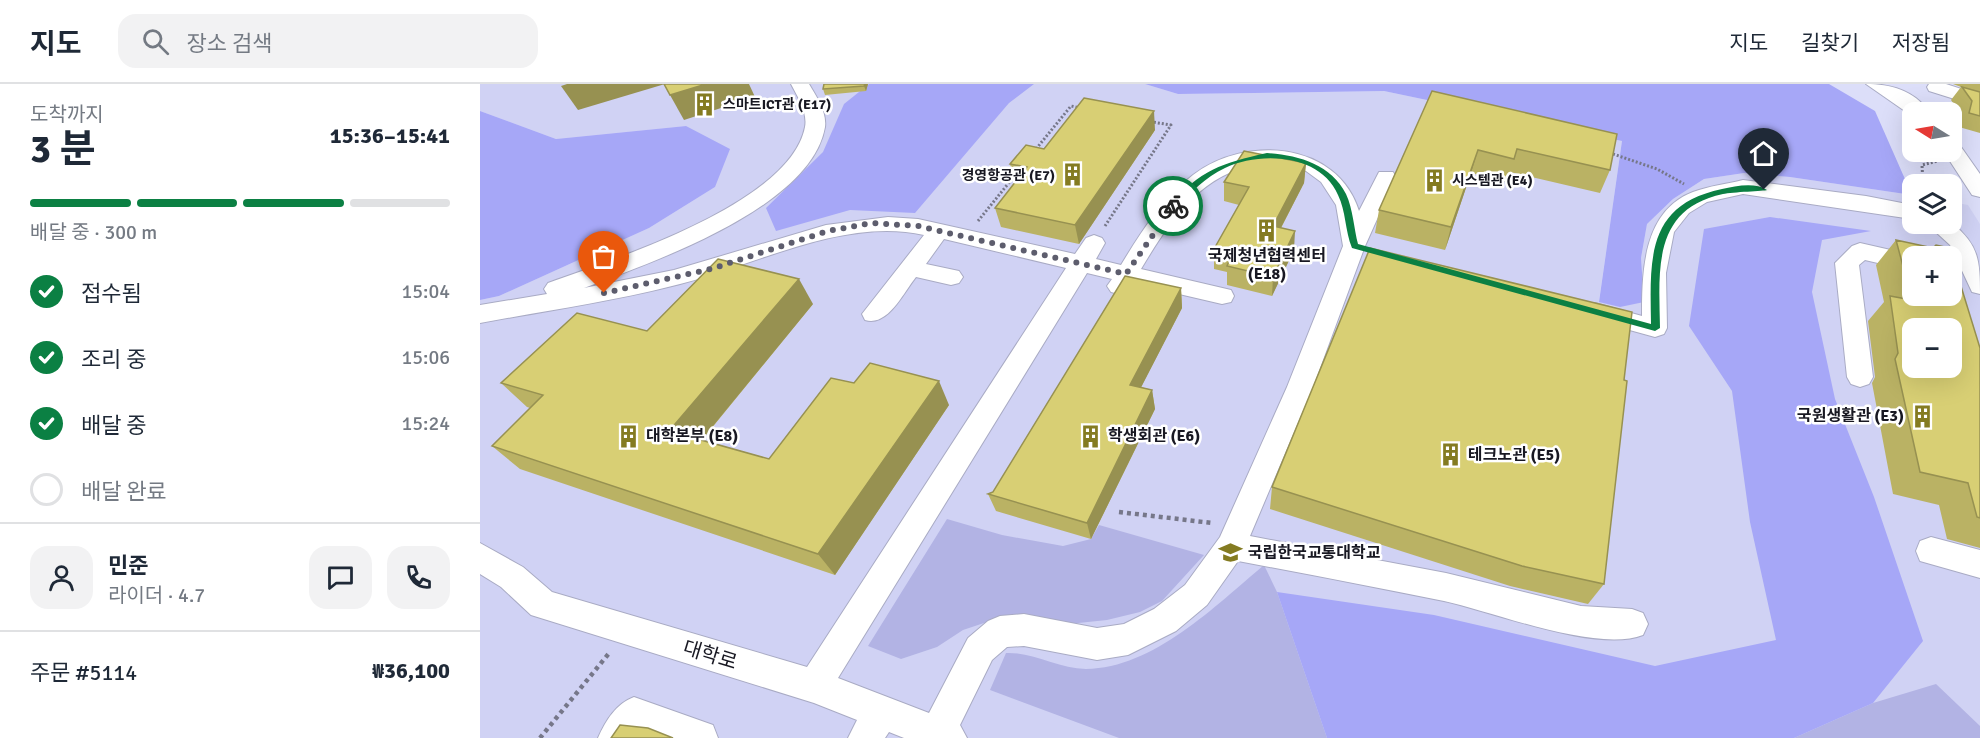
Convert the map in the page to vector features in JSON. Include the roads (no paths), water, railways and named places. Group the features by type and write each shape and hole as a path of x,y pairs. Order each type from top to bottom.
{"street":[{"path":"508,309 684,240 727,218 769,190 811,146 816,125 813,111 800,84"},
{"path":"1875,84 1907,102"},
{"path":"1932,102 1936,85 1980,101"},
{"path":"1108,303 1165,215 1203,178 1224,165 1267,156 1284,156 1317,166 1332,180 1342,195 1366,249"},
{"path":"1954,162 1980,190"},
{"path":"943,736 980,649 1000,632 1024,630 1097,644 1128,639 1165,620 1196,595 1222,534 1300,387 1366,249 1386,177"},
{"path":"1571,305 1655,328 1654,273 1663,231 1681,208 1700,196 1743,187 1866,203 1902,210"},
{"path":"480,314 674,278 852,225 903,224 1088,253 1126,274 1222,296"},
{"path":"874,314 939,231"},
{"path":"1950,234 1959,241 1979,282"},
{"path":"1860,377 1847,262 1860,251 1902,261"},
{"path":"814,686 1088,253"},
{"path":"910,268 951,277"},
{"path":"1962,276 1979,282"},
{"path":"1222,534 1581,621 1632,624"},
{"path":"1931,551 1980,564"},
{"name":"대학로","path":"480,557 512,577 542,604 814,686 874,725 943,736"},
{"path":"616,738 634,714 700,738"}],"place":[{"name":"스마트ICT관 (E17)","path":"705,104"},
{"name":"경영항공관 (E7)","path":"1073,175"},
{"name":"시스템관 (E4)","path":"1434,180"},
{"name":"국제청년협력센터 (E18)","path":"1267,231"},
{"name":"국원생활관 (E3)","path":"1922,416"},
{"name":"대학본부 (E8)","path":"628,436"},
{"name":"학생회관 (E6)","path":"1090,436"},
{"name":"테크노관 (E5)","path":"1450,455"},
{"name":"국립한국교통대학교","path":"1230,553"}]}
